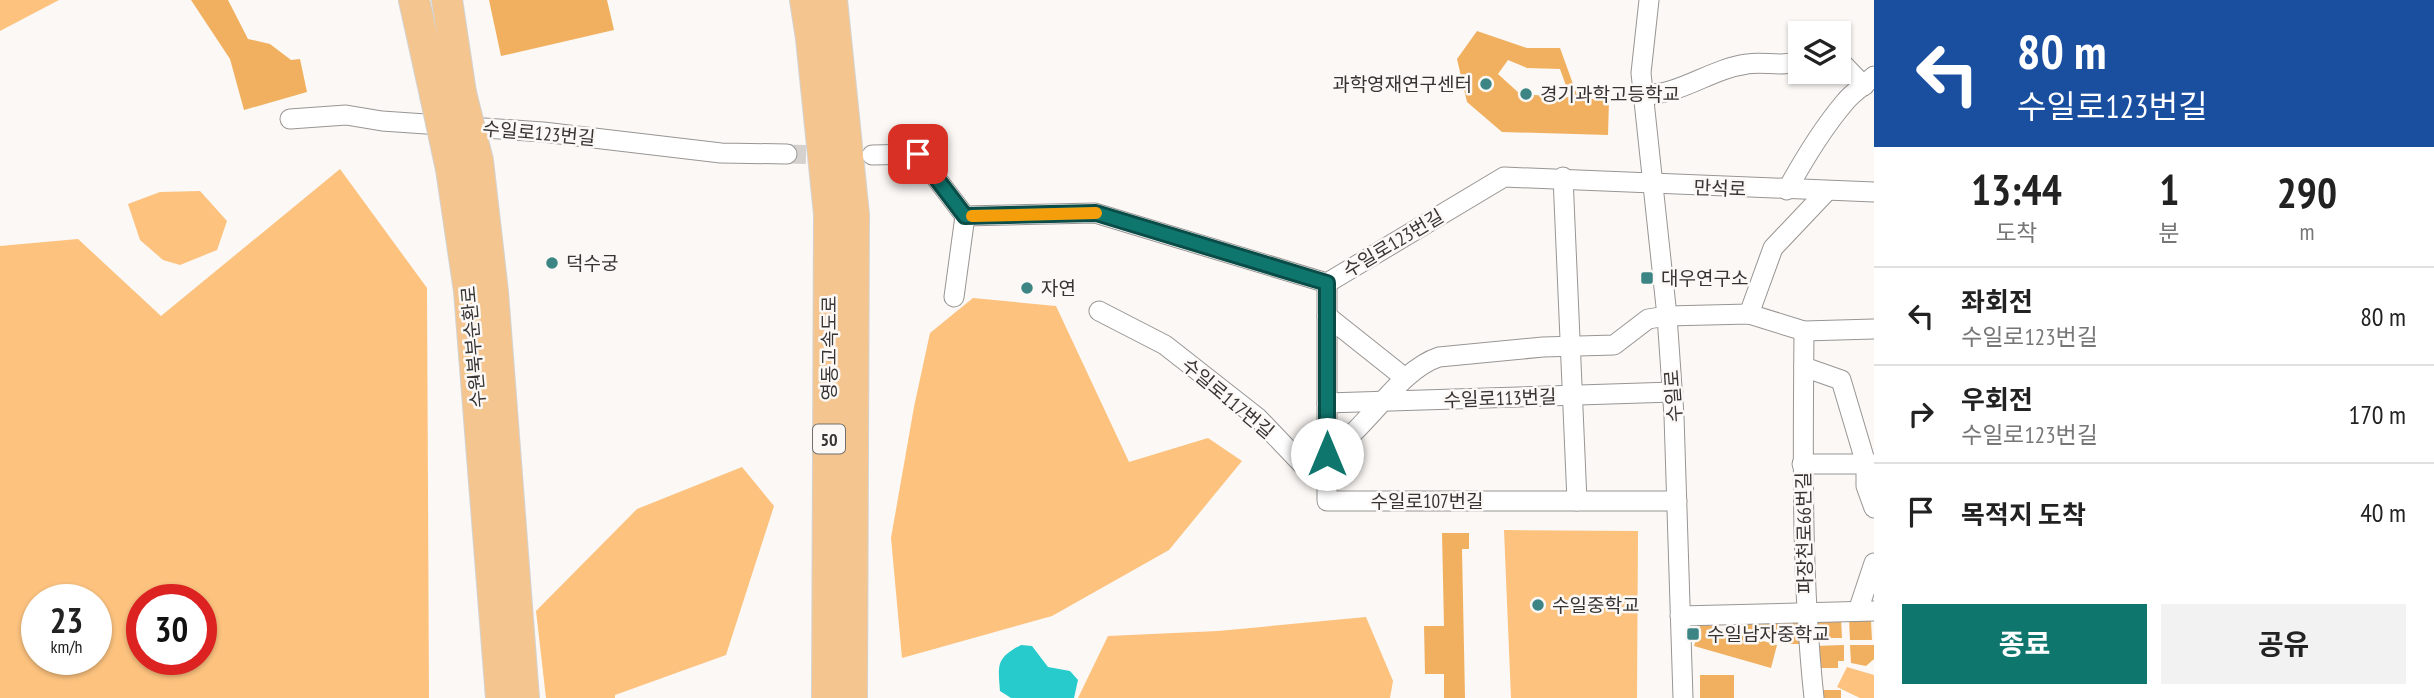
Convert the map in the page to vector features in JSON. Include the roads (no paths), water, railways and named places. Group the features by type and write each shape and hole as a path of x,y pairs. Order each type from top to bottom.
{"highway":[{"name":"수원북부순환로","path":"414,0 448,94 493,292 524,698"},
{"name":"수원북부순환로","path":"447,0 448,94"},
{"name":"영동고속도로","path":"804,0 811,38 829,214 827,698"},
{"name":"영동고속도로","path":"832,0 854,215 852,698"},
{"name":"수원북부순환로","path":"464,165 468,291 502,698"}],"street":[{"name":"수일로","path":"1649,0 1641,73 1673,392 1683,698"},
{"path":"1643,95 1665,95 1718,70 1788,63"},
{"path":"1787,191 1809,151 1834,115 1847,99 1869,81 1851,68"},
{"name":"수일로123번길","path":"290,118 346,115 382,121 543,132 721,153 787,154"},
{"path":"872,155 918,154 965,216 954,296"},
{"name":"수일로123번길","path":"965,216 1096,213 1327,283 1504,177 1563,177 1654,185"},
{"path":"1563,177 1577,501"},
{"name":"만석로","path":"1654,185 1874,192"},
{"path":"1749,314 1773,248 1827,191"},
{"name":"수일로107번길","path":"1327,283 1327,501 1677,501"},
{"name":"수일로117번길","path":"1099,311 1164,345 1258,418 1301,463 1312,463 1327,454"},
{"path":"1327,454 1386,401 1424,361 1439,357 1614,345 1648,319 1667,316 1749,314 1804,331 1874,329"},
{"path":"1327,316 1405,378"},
{"name":"파장천로66번길","path":"1804,331 1802,464 1805,613 1814,698"},
{"path":"1804,367 1841,380 1870,464 1866,486 1874,508"},
{"name":"수일로113번길","path":"1327,403 1673,392"},
{"path":"1802,464 1870,464"},
{"path":"1680,616 1866,611 1862,590 1874,563"}],"water":[{"path":"1021,645 1032,646 1048,667 1070,671 1078,680 1074,698 1011,698 1000,691 1000,663 1007,654"}],"tunnel":[{"path":"787,154 832,155"}],"place":[{"name":"과학영재연구센터","path":"1486,84"},
{"name":"경기과학고등학교","path":"1526,94"},
{"name":"덕수궁","path":"552,263"},
{"name":"대우연구소","path":"1647,278"},
{"name":"자연","path":"1027,288"},
{"name":"수일중학교","path":"1538,605"},
{"name":"수일남자중학교","path":"1693,634"}]}
